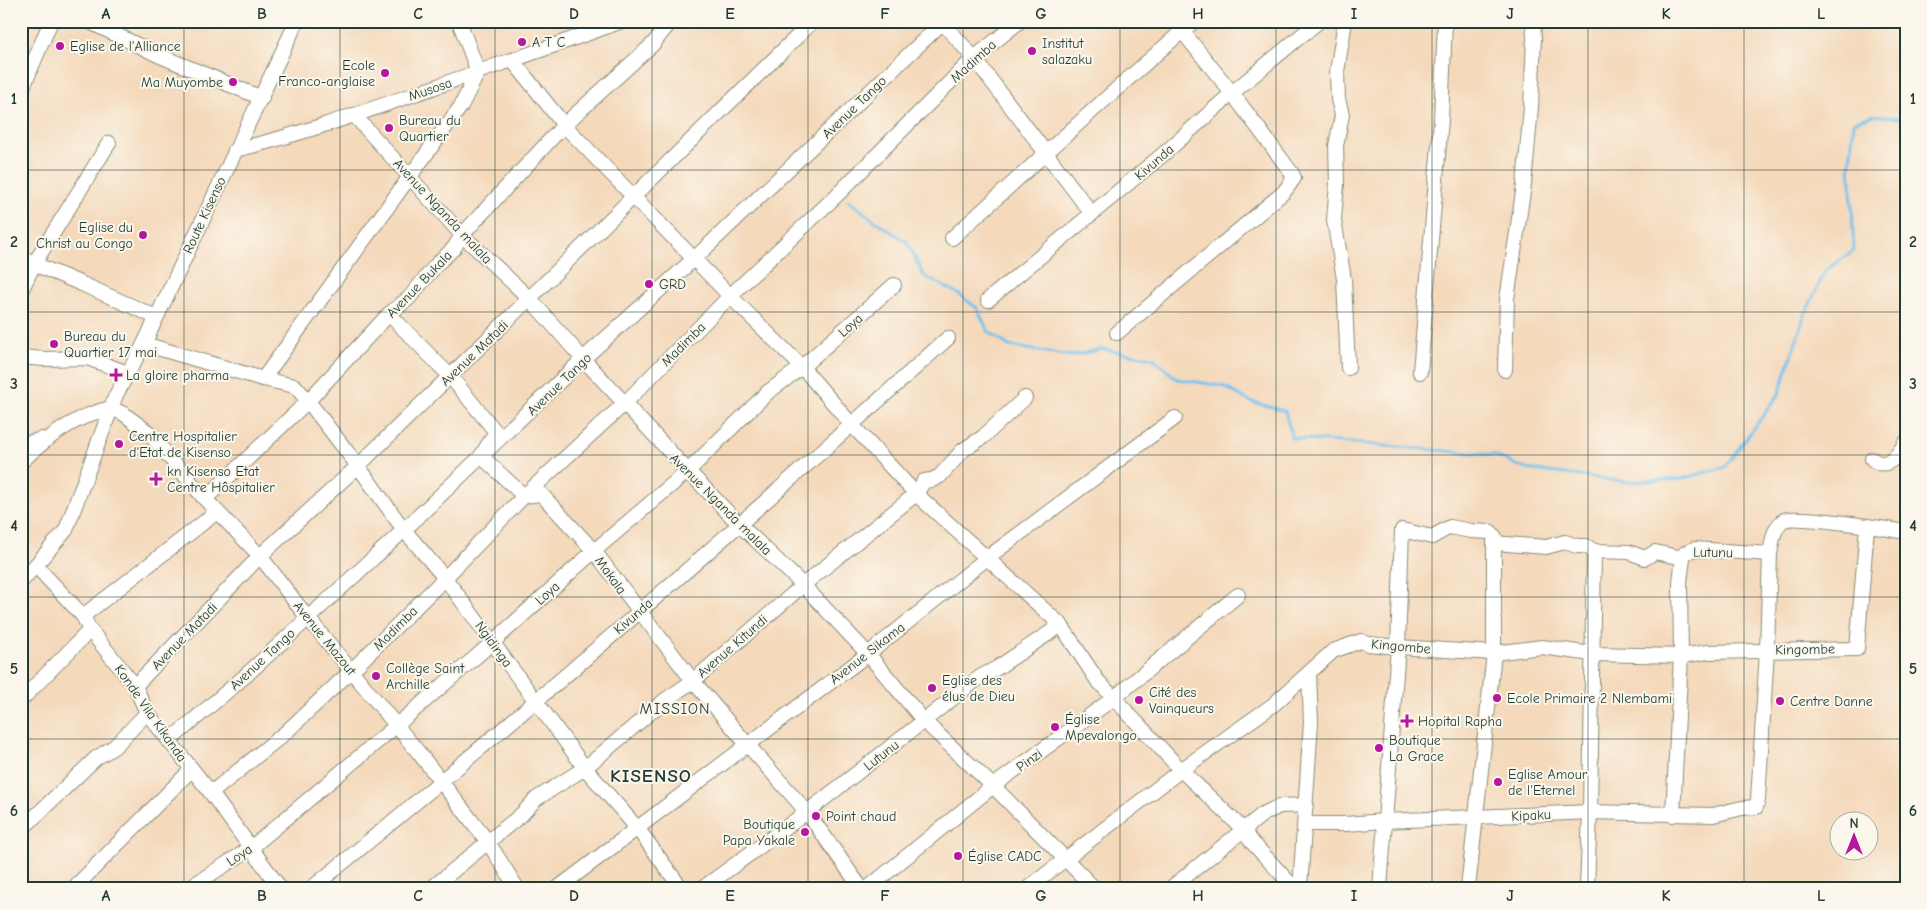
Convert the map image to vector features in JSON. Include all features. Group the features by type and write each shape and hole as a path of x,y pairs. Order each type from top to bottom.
{"street":[{"path":"21,92 51,21"},
{"path":"88,21 158,56 262,98"},
{"name":"Route Kisenso","path":"21,582 66,530 111,408 144,344 297,21"},
{"path":"263,379 461,106 478,72 459,21"},
{"name":"Musosa","path":"235,150 306,132 354,116 622,21"},
{"name":"Avenue Bukala","path":"205,499 308,401 389,314 409,298 436,265 454,248 462,235 564,125 653,44 671,21"},
{"name":"Avenue Matadi","path":"135,686 260,556 358,466 814,21"},
{"name":"Madimba","path":"211,793 285,733 351,671 524,496 624,404 730,296 837,195 974,58 1020,21"},
{"path":"952,238 1114,91 1179,26 1194,21"},
{"name":"Kivunda","path":"988,300 1319,21"},
{"path":"1346,21 1338,72 1338,99 1342,115 1335,156 1337,183 1334,220 1344,279 1348,368"},
{"path":"1420,372 1441,120 1445,21"},
{"path":"1505,370 1507,299 1524,185 1531,107 1533,21"},
{"path":"943,22 974,58 1092,214"},
{"name":"Avenue Tango","path":"168,741 244,677 307,617 404,530 583,360 695,258 943,22"},
{"path":"1117,333 1284,192 1294,178 1232,93 1179,26"},
{"path":"513,61 564,125 730,296 802,367 852,425 916,494 1061,625 1093,673 1114,698 1181,770 1244,830 1251,841 1297,886"},
{"name":"Avenue Nganda malala","path":"354,116 462,235 530,299 624,404 740,525 803,585 868,654 924,721 993,786 1094,888"},
{"path":"21,291 34,264 109,143"},
{"path":"21,256 34,264 156,317"},
{"name":"Loya","path":"189,888 251,848 397,725 594,551 688,471 768,392 802,367 894,285"},
{"path":"389,314 450,376 496,432 481,456 524,496"},
{"name":"Kivunda","path":"312,888 442,782 740,525 948,338"},
{"name":"Ngidinga","path":"144,344 263,379 294,386 308,401 358,466 404,530 445,578 586,768 638,829 681,888"},
{"path":"21,357 44,359 87,358 128,373"},
{"name":"Avenue Kitundi","path":"432,888 522,814 536,799 586,768 665,700 693,680 803,585 916,494 924,481 940,476 964,450 983,437 1025,398"},
{"path":"22,446 54,434 97,411 111,408"},
{"name":"Avenue Mazout","path":"111,408 124,414 148,432 205,499 260,556 307,617 442,782 488,842 517,888"},
{"name":"Avenue Sikama","path":"558,888 868,654 987,558 1175,418"},
{"path":"21,462 54,434"},
{"path":"1872,459 1876,462 1892,461 1906,442"},
{"name":"Makala","path":"524,496 541,494 594,551 693,680 807,812 861,888"},
{"path":"83,616 217,512"},
{"path":"1767,650 1770,554 1778,527 1784,520 1790,517 1804,518 1906,532"},
{"name":"Kingombe","path":"1028,888 1181,770 1273,705 1333,651 1361,641 1368,644 1398,647 1494,653 1542,647 1592,654 1681,656 1708,652 1857,648 1867,526"},
{"path":"1380,888 1398,647 1402,530 1432,537 1450,527 1491,532 1495,537 1494,653 1468,888"},
{"name":"Lutunu","path":"1494,544 1546,547 1565,542 1577,546 1586,546 1594,551 1623,551 1645,558 1655,552 1683,558 1685,553 1694,549 1770,554"},
{"path":"1587,888 1594,551"},
{"path":"1673,815 1681,656 1680,582 1683,558"},
{"name":"Konde Vila Kikanda","path":"36,566 83,616 90,630 135,686 148,713 168,741 211,793 280,888"},
{"name":"Pinzi","path":"868,888 993,786 1114,698 1238,595"},
{"name":"Lutunu","path":"702,888 807,812 980,677 997,668 1061,625"},
{"path":"21,700 90,630"},
{"name":"Kipaku","path":"1306,824 1346,824 1590,812 1713,815 1742,808 1756,807 1758,800 1767,650"},
{"path":"1297,886 1306,824 1311,722 1309,674"},
{"path":"21,830 96,758 114,746 148,713"},
{"path":"74,888 191,770"},
{"path":"1171,888 1263,814 1276,807 1291,804 1306,805"}],"waterway":[{"path":"848,200 907,242 924,276 957,293 977,308 988,331 1009,346 1072,356 1102,349 1153,358 1177,379 1223,386 1249,401 1285,411 1292,438 1494,455 1526,469 1628,482 1681,479 1725,467 1779,394 1804,317 1825,271 1854,250 1850,164 1854,122 1874,115 1906,119"}],"place":[{"name":"A T C","path":"522,42"},
{"name":"Eglise de l'Alliance","path":"60,46"},
{"name":"Institut salazaku","path":"1032,51"},
{"name":"Ecole Franco-anglaise","path":"385,73"},
{"name":"Ma Muyombe","path":"233,82"},
{"name":"Bureau du Quartier","path":"389,128"},
{"name":"Eglise du Christ au Congo","path":"143,235"},
{"name":"GRD","path":"649,284"},
{"name":"Bureau du Quartier 17 mai","path":"54,344"},
{"name":"La gloire pharma","path":"116,375"},
{"name":"Centre Hospitalier d'Etat de Kisenso","path":"119,444"},
{"name":"kn Kisenso Etat Centre Hôspitalier","path":"156,479"},
{"name":"Collège Saint Archille","path":"376,676"},
{"name":"Eglise des élus de Dieu","path":"932,688"},
{"name":"Ecole Primaire 2 Nlembami","path":"1497,698"},
{"name":"Cité des Vainqueurs","path":"1139,700"},
{"name":"Centre Danne","path":"1780,701"},
{"name":"Hopital Rapha","path":"1407,721"},
{"name":"Église Mpevalongo","path":"1055,727"},
{"name":"Boutique La Grace","path":"1379,748"},
{"name":"Eglise Amour de l'Eternel","path":"1498,782"},
{"name":"Point chaud","path":"816,816"},
{"name":"Boutique Papa Yakale","path":"805,832"},
{"name":"Église CADC","path":"958,856"}],"district":[{"name":"MISSION","path":"675,708"},
{"name":"KISENSO","path":"651,775"}]}
